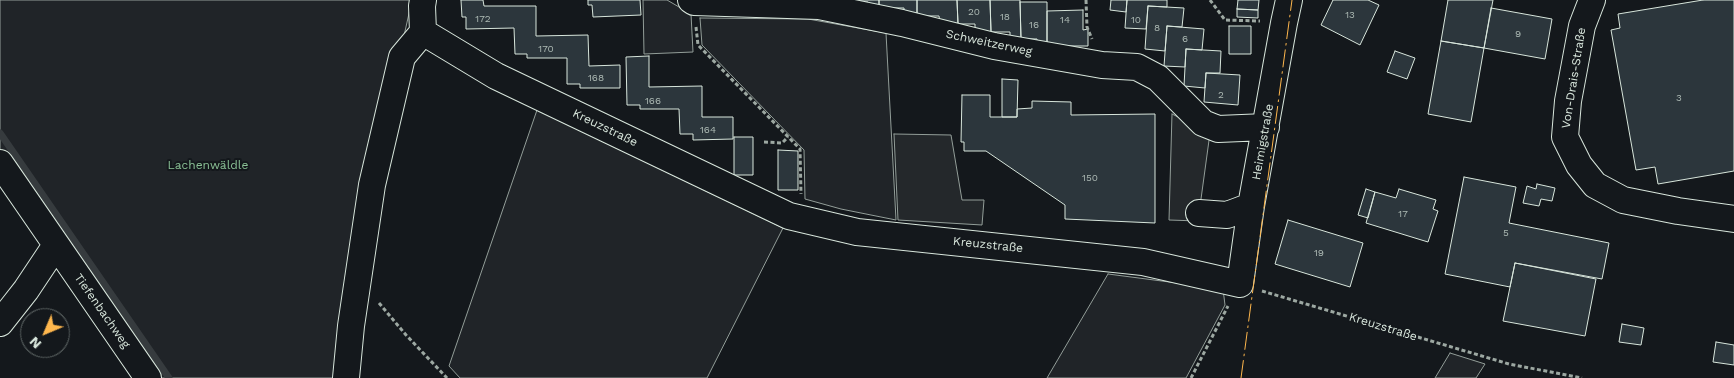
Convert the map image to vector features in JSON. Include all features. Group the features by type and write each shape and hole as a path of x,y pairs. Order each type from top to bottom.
{"street":[{"path":"346,378 351,326 372,185 402,57 423,32 423,0"},
{"name":"Von-Drais-Straße","path":"1592,0 1582,26 1568,101 1565,137 1579,165 1595,185 1624,200 1678,211 1734,219"},
{"name":"Schweitzerweg","path":"693,1 818,6 902,23 994,46 1102,65 1137,67 1158,78 1203,123 1218,129 1266,127"},
{"name":"Heimigstraße","path":"1240,284 1251,206 1286,11"},
{"name":"Kreuzstraße","path":"423,32 496,76 789,216 857,232 926,230 1143,262 1240,284"},
{"name":"Tiefenbachweg","path":"0,163 148,378"},
{"path":"1198,213 1227,215 1251,206"},
{"path":"0,323 26,290 56,244"}],"path":[{"path":"1086,0 1088,26"},
{"path":"1210,0 1225,20 1286,11"},
{"path":"693,1 698,45 800,149 802,219"},
{"path":"764,142 782,142 788,137"},
{"path":"359,272 375,298 406,335 448,378"},
{"path":"1191,378 1240,284"},
{"name":"Kreuzstraße","path":"1240,284 1509,364 1582,378"}],"green space":[{"name":"Lachenwäldle","path":"0,0 412,0 351,273 352,378 160,378 0,154"},
{"path":"643,0 667,0 691,14 693,52 644,54"},
{"path":"700,18 808,19 886,33 896,220 841,209 805,199 804,150 702,45"},
{"path":"537,110 783,228 707,378 460,378 449,366"},
{"path":"1108,274 1223,289 1225,305 1186,378 1047,378"},
{"path":"1450,353 1485,364 1476,378 1435,378"}],"shaded area":[{"path":"1172,114 1210,133 1198,221 1169,220"},
{"path":"894,134 951,135 962,200 984,200 982,225 898,220"}],"building":[{"path":"461,0 483,0 484,6 536,6 536,36 588,35 589,66 620,65 620,88 580,88 580,84 567,84 567,58 527,58 527,54 515,54 514,28 466,29 466,17 462,17"},
{"path":"588,0 640,0 641,15 593,17 592,5 588,5"},
{"path":"850,0 879,0 879,8 868,8 868,2 850,2"},
{"path":"879,0 917,0 917,16 904,16 904,8 879,8"},
{"path":"917,0 957,0 958,24 940,24 939,16 917,16"},
{"path":"957,0 990,0 991,32 975,32 975,24 958,24"},
{"path":"990,0 1020,0 1021,39 1010,39 1010,32 991,32"},
{"path":"1111,0 1127,0 1126,12 1110,10"},
{"path":"1127,0 1167,0 1167,7 1148,6 1146,29 1125,28"},
{"path":"1238,0 1259,0 1258,10 1237,9"},
{"path":"1333,0 1368,0 1379,5 1360,45 1321,25"},
{"path":"1448,0 1493,0 1484,48 1441,41"},
{"path":"1703,0 1734,0 1734,171 1658,184 1655,167 1636,170 1611,30 1620,28 1618,14"},
{"path":"1020,2 1047,2 1047,46 1037,47 1037,39 1021,39"},
{"path":"1148,6 1184,8 1182,27 1167,26 1165,51 1145,49"},
{"path":"1491,8 1552,19 1545,59 1484,48"},
{"path":"1237,9 1258,10 1258,18 1237,17"},
{"path":"1083,10 1083,30 1088,29 1088,46 1047,46 1047,11"},
{"path":"1167,26 1204,29 1202,50 1186,49 1185,67 1164,66"},
{"path":"1229,26 1251,26 1251,54 1229,54"},
{"path":"1441,41 1484,48 1471,122 1428,114"},
{"path":"1186,49 1221,51 1220,73 1206,73 1205,88 1184,86"},
{"path":"1395,51 1415,58 1407,79 1387,72"},
{"path":"649,56 649,87 702,86 702,117 733,117 733,139 693,140 693,134 680,134 679,109 640,109 640,105 627,105 626,57"},
{"path":"1206,73 1240,75 1238,105 1204,102"},
{"path":"1002,79 1018,80 1017,117 1002,117"},
{"path":"962,95 990,95 990,117 1017,117 1017,109 1032,108 1032,101 1071,102 1071,115 1155,114 1155,223 1065,219 1065,205 986,151 964,151 964,142 961,142"},
{"path":"734,137 753,137 753,175 734,175"},
{"path":"778,150 798,151 798,190 778,190"},
{"path":"1464,177 1516,187 1509,223 1609,243 1602,279 1515,263 1510,287 1445,274"},
{"path":"1537,184 1555,188 1552,201 1541,199 1539,206 1523,203 1527,186 1536,189"},
{"path":"1366,189 1375,192 1368,218 1358,215"},
{"path":"1399,189 1436,200 1433,209 1438,211 1428,242 1366,223 1375,192 1396,198"},
{"path":"1288,220 1363,243 1350,287 1275,264"},
{"path":"1515,263 1596,279 1585,336 1503,321"},
{"path":"1622,324 1644,328 1641,345 1619,342"},
{"path":"1716,342 1734,345 1734,365 1713,362"}],"waterway":[{"path":"0,133 169,378"}],"power":[{"path":"1241,378 1292,0"}]}
